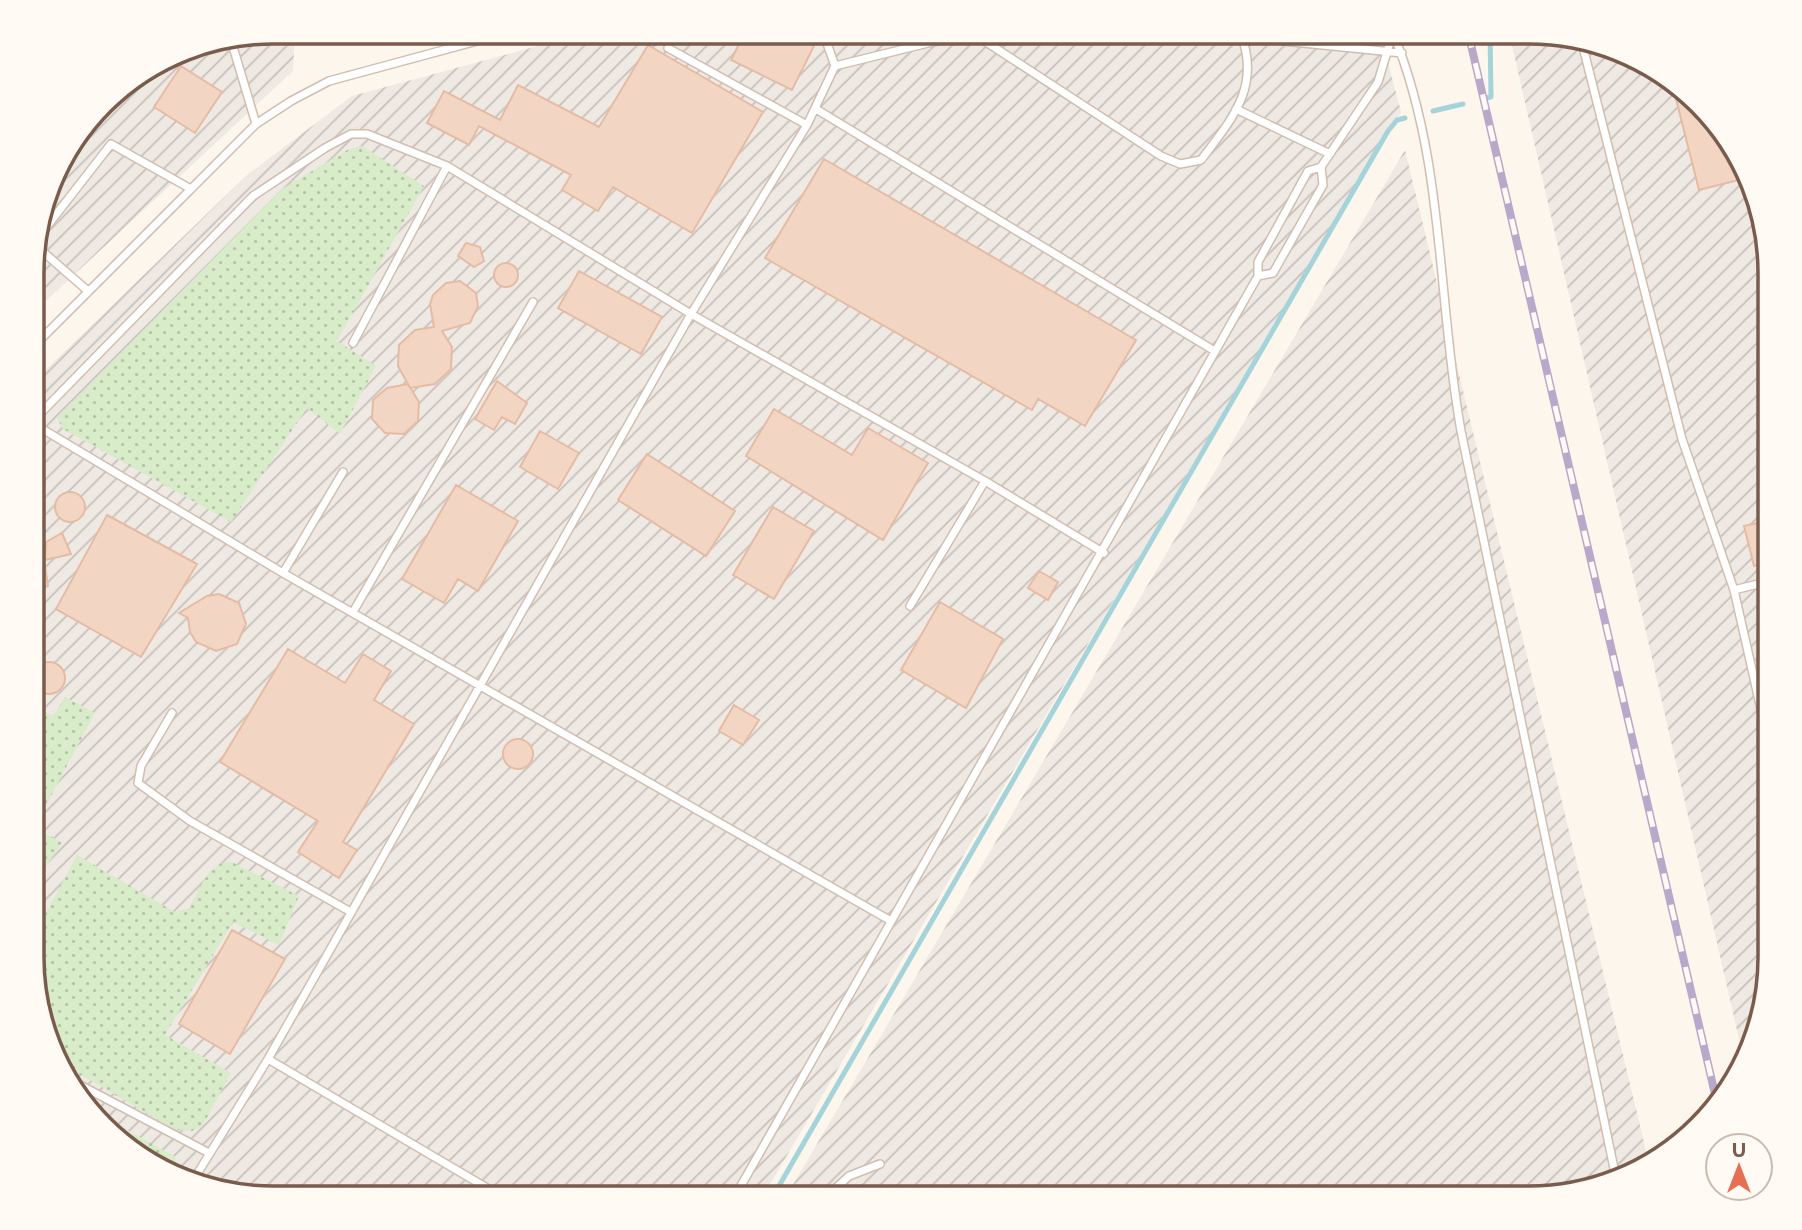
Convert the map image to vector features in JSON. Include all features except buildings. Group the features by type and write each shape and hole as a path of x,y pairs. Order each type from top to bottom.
{"lane":[{"path":"44,336 256,124 291,101 329,82 467,44"},
{"path":"197,1173 268,1059 349,911 480,687 691,314 816,109 835,66 828,44"},
{"path":"835,66 924,44"},
{"path":"989,44 1161,156 1180,164 1201,160 1237,110 1248,85 1248,65 1243,44"},
{"path":"1323,44 1402,53"},
{"path":"1258,276 1273,274 1324,185 1321,167 1378,82 1389,44"},
{"path":"1398,44 1414,89 1433,190 1453,386 1461,431 1613,1170"},
{"path":"233,48 256,124"},
{"path":"668,48 807,124"},
{"path":"1584,51 1682,439 1734,590 1758,696"},
{"path":"816,109 1213,350"},
{"path":"1237,110 1329,154"},
{"path":"44,412 253,196 313,155 351,134 367,134 447,166 691,314 985,481 1104,553"},
{"path":"49,225 111,144 191,189"},
{"path":"353,343 447,166"},
{"path":"741,1186 1104,553 1213,350 1258,276 1258,262 1308,171 1321,167"},
{"path":"45,254 88,291"},
{"path":"354,612 533,302"},
{"path":"44,428 283,573 891,921"},
{"path":"283,573 343,472"},
{"path":"910,606 985,481"},
{"path":"1734,590 1758,584"},
{"path":"172,713 141,766 138,783 190,821 349,911"},
{"path":"268,1059 484,1186"},
{"path":"83,1087 209,1153"},
{"path":"838,1186 849,1176 880,1164"}],"shaded area":[{"path":"294,44 293,71 44,303 48,228 61,185 82,145 122,100 171,67 199,56 242,46"},
{"path":"545,44 1383,44 1401,112 769,1186 257,1186 228,1182 171,1163 122,1130 82,1085 61,1045 48,1002 44,973 44,371 247,175 352,96"},
{"path":"1512,44 1545,44 1603,56 1631,67 1669,91 1702,122 1728,158 1750,213 1758,257 1758,973 1754,1002 1740,1045"},
{"path":"1405,150 1647,1154 1631,1163 1589,1178 1530,1186 792,1186"}],"green space":[{"path":"362,146 424,186 337,341 376,366 340,434 307,408 231,522 63,429 57,418 282,189 349,149"},
{"path":"65,697 95,713 44,809 44,711 53,716"},
{"path":"44,833 62,842 44,870"},
{"path":"77,855 175,912 189,908 211,871 224,863 232,862 299,896 279,945 233,922 165,1035 231,1073 202,1127 192,1131 176,1130 73,1071 61,1045 48,1002 44,973 44,916"},
{"path":"116,1124 174,1156 178,1166 145,1148"}],"waterway":[{"path":"1486,98 1491,97 1490,44"},
{"path":"1433,111 1463,104"},
{"path":"779,1186 1388,131 1397,120 1405,118"}],"railway":[{"path":"1471,44 1715,1092"}]}
